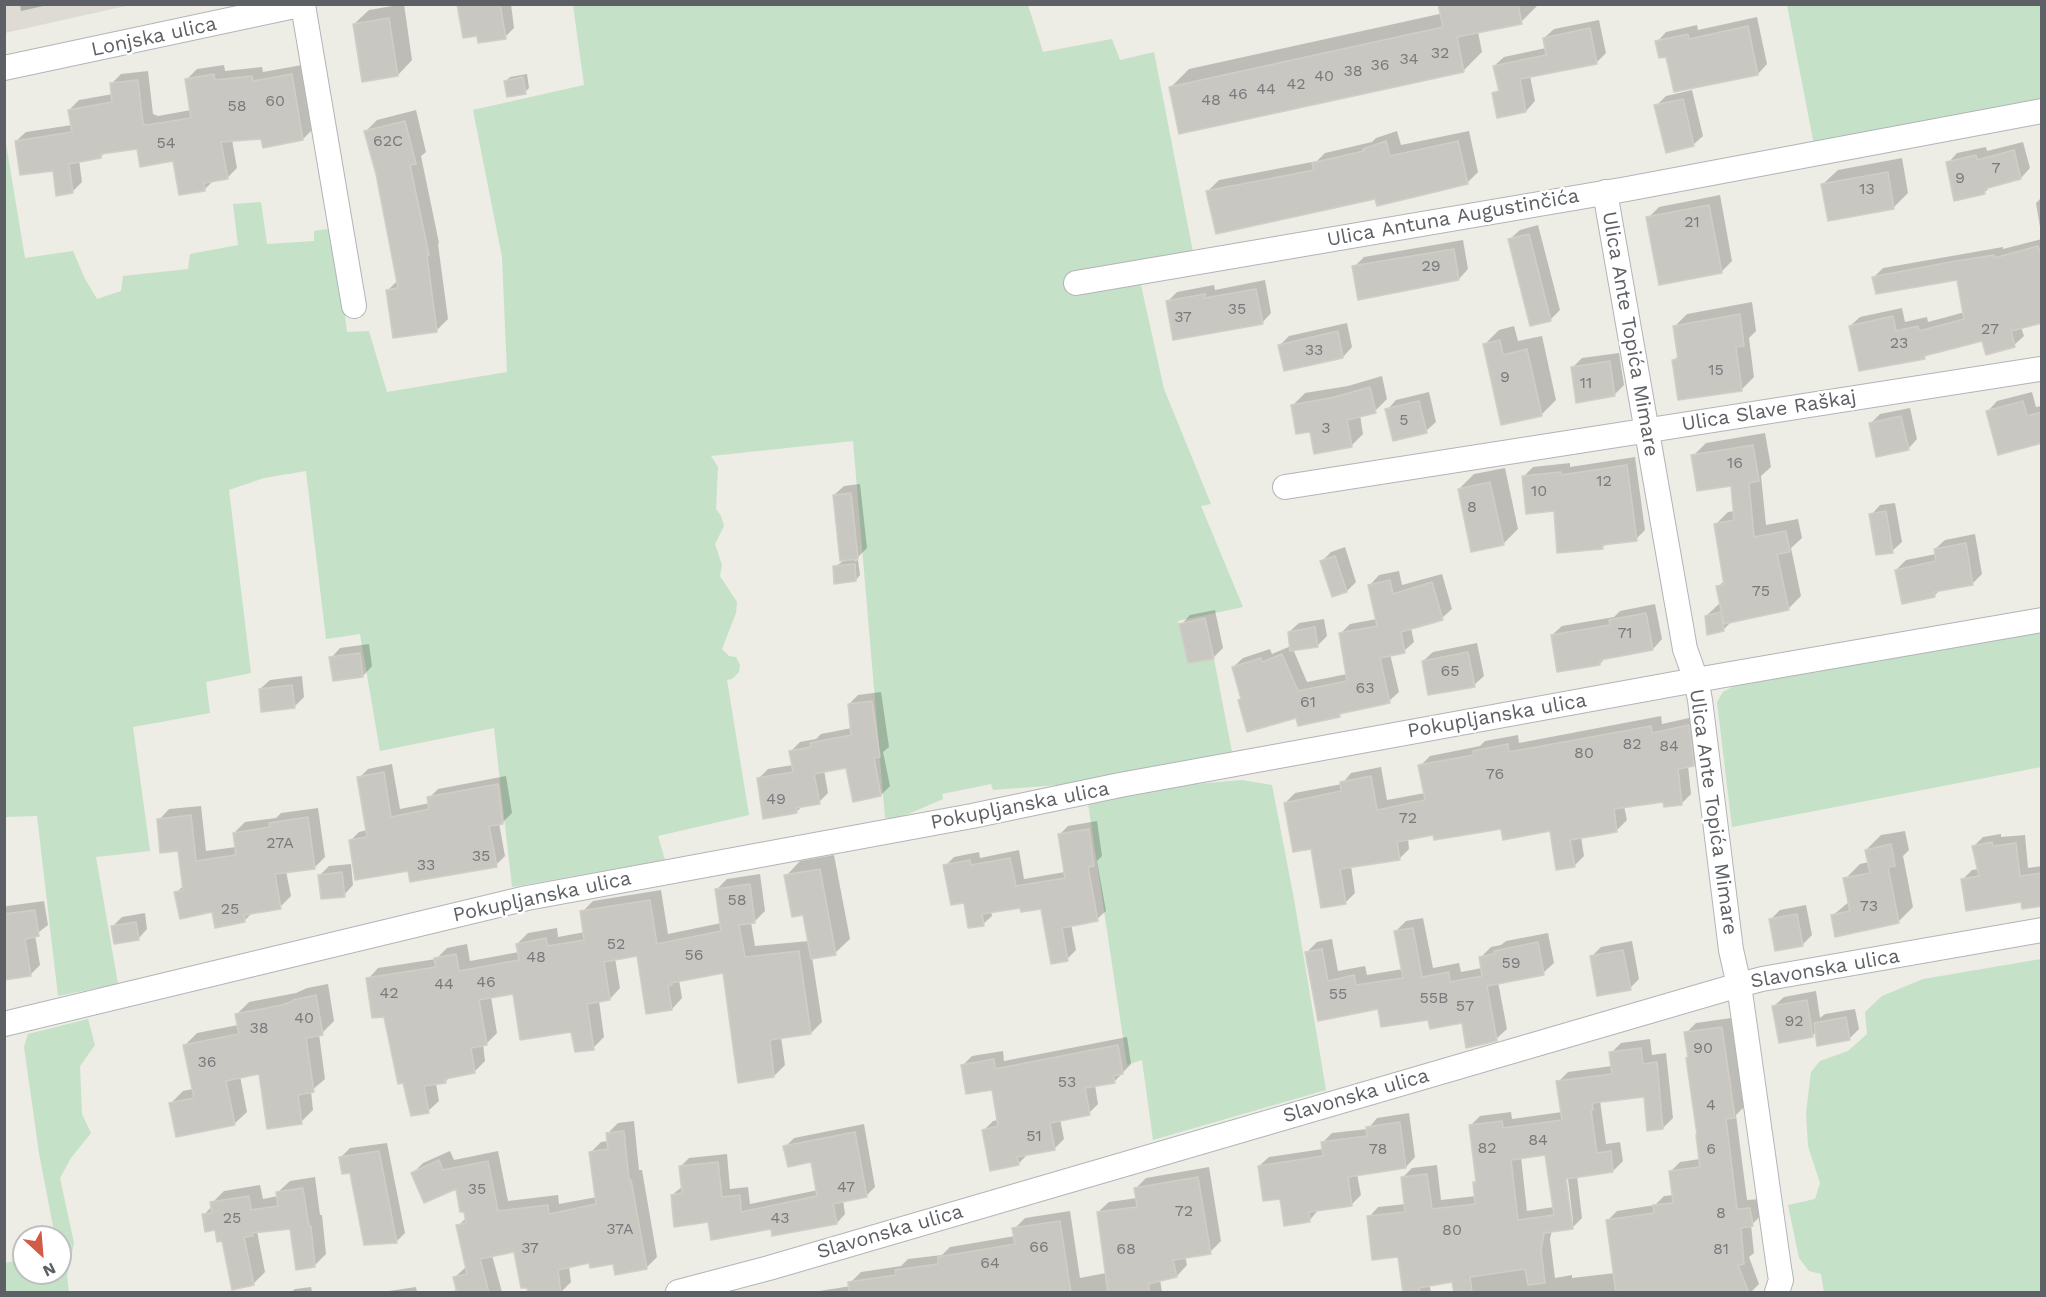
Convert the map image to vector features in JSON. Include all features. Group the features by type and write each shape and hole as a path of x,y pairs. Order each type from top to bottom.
{"street":[{"name":"Lonjska ulica","path":"4,68 304,4 354,306"},
{"name":"Ulica Antuna Augustinčića","path":"1076,283 1605,192 2042,111"},
{"name":"Ulica Ante Topića Mimare","path":"1605,192 1685,649 1696,680 1731,950 1781,1280 1777,1293"},
{"name":"Ulica Slave Raškaj","path":"1285,487 2040,369"},
{"name":"Pokupljanska ulica","path":"4,1024 527,898 972,816 1120,785 1696,680 2042,620"},
{"name":"Slavonska ulica","path":"678,1293 1738,985 2042,930"}],"shaded area":[{"path":"5,4 130,4 130,5 5,33"}],"green space":[{"path":"573,5 1028,5 1043,52 1112,39 1120,60 1154,52 1193,252 1137,267 1164,389 1211,504 1201,506 1243,607 1178,621 1188,663 1214,659 1232,752 1072,784 993,790 991,784 942,794 943,799 899,818 885,818 853,441 711,456 718,467 716,509 724,526 715,544 722,565 720,576 737,602 736,613 722,649 729,656 736,657 740,665 739,672 732,679 727,680 749,815 658,836 665,860 512,887 494,728 380,751 360,634 326,639 306,471 264,478 229,490 251,673 206,682 210,713 133,727 150,851 96,857 118,984 58,996 37,816 5,817 4,132 25,258 73,251 97,299 121,291 123,276 188,269 190,254 238,245 233,204 261,202 267,244 314,241 314,231 334,228 347,332 369,331 387,392 507,372 502,257 473,110 584,85"},
{"path":"1787,5 2041,5 2041,102 1814,145"},
{"path":"2041,631 2041,767 1732,827 1717,702 1723,692 1736,685"},
{"path":"1242,780 1272,785 1326,1090 1153,1140 1142,1060 1127,1065 1088,803 1182,785"},
{"path":"2041,959 2041,1292 1824,1292 1821,1274 1809,1271 1799,1258 1788,1205 1815,1199 1820,1183 1808,1146 1806,1113 1811,1072 1820,1061 1848,1051 1867,1034 1865,1012 1882,996 1923,979"},
{"path":"88,1019 95,1045 80,1066 82,1114 91,1133 71,1158 60,1178 70,1225 53,1225 39,1153 24,1047 28,1034"},
{"path":"12,1262 12,1285 68,1285 69,1292 5,1292 5,1263"}],"building":[{"path":"457,4 500,4 506,39 478,43 477,36 463,38"},
{"path":"1438,4 1518,4 1522,24 1457,37 1464,72 1179,134 1169,87 1443,27"},
{"path":"389,18 398,76 362,82 353,24"},
{"path":"1748,26 1758,75 1674,92 1666,57 1659,58 1655,41 1688,34 1689,39"},
{"path":"1590,28 1597,64 1520,79 1526,112 1497,118 1492,93 1499,91 1493,66 1546,55 1543,38"},
{"path":"214,74 215,80 252,76 253,81 292,74 303,140 263,148 261,139 221,142 228,179 204,183 205,191 179,195 173,161 140,167 137,149 101,154 101,158 69,164 73,193 56,196 53,171 20,175 15,141 72,132 68,110 112,102 110,83 138,80 143,124 147,125 191,118 185,79"},
{"path":"523,77 526,94 507,97 504,81"},
{"path":"1683,99 1694,146 1666,153 1654,105"},
{"path":"405,121 416,164 410,165 429,255 427,256 437,332 393,338 386,290 398,288 376,174 364,131"},
{"path":"1386,141 1390,156 1458,141 1468,184 1377,206 1375,199 1216,234 1206,191 1314,170 1312,163 1364,151 1363,149"},
{"path":"2014,150 2021,179 1984,189 1985,194 1954,201 1946,162 1976,155 1977,160"},
{"path":"1888,172 1894,209 1828,221 1821,184"},
{"path":"1709,205 1722,273 1659,285 1646,217"},
{"path":"1529,234 1551,321 1530,326 1508,239"},
{"path":"2038,246 2042,259 2042,323 2011,331 2015,347 1986,355 1982,341 1924,356 1925,359 1859,371 1849,326 1893,316 1896,331 1918,326 1919,331 1964,319 1957,280 1876,294 1872,277 1994,255 1994,258"},
{"path":"1454,249 1459,280 1358,300 1352,266"},
{"path":"1256,289 1263,324 1173,340 1166,301 1205,294 1205,298"},
{"path":"1740,314 1744,346 1736,347 1742,391 1678,400 1672,360 1678,359 1673,326"},
{"path":"1338,331 1343,358 1284,371 1278,345"},
{"path":"1500,340 1503,355 1527,349 1542,416 1501,425 1483,344"},
{"path":"1610,361 1615,396 1576,403 1571,367"},
{"path":"1370,387 1376,413 1347,420 1352,447 1314,454 1310,432 1296,434 1291,405 1335,397"},
{"path":"1419,401 1427,433 1393,441 1385,409"},
{"path":"2023,401 2027,416 2042,412 2042,443 1998,455 1986,411"},
{"path":"1901,416 1909,450 1876,457 1869,423"},
{"path":"1753,445 1759,481 1749,483 1754,537 1786,531 1790,552 1777,554 1789,610 1724,624 1716,586 1724,585 1714,524 1734,520 1731,486 1697,491 1691,455"},
{"path":"1627,465 1637,541 1602,545 1603,549 1557,553 1554,511 1526,514 1522,476 1561,472 1561,475"},
{"path":"1490,482 1504,545 1471,552 1458,489"},
{"path":"851,493 858,559 840,561 833,495"},
{"path":"1886,511 1893,553 1876,555 1869,514"},
{"path":"1966,543 1973,585 1934,592 1935,597 1902,604 1895,570 1936,561 1934,549"},
{"path":"1335,556 1347,592 1332,597 1320,561"},
{"path":"855,564 856,581 834,584 833,566"},
{"path":"1390,580 1393,594 1432,582 1443,620 1401,632 1405,653 1380,658 1390,703 1298,726 1296,718 1247,732 1232,667 1261,658 1262,662 1282,654 1298,691 1347,681 1339,633 1377,626 1368,585"},
{"path":"1721,612 1724,631 1707,635 1705,616"},
{"path":"1646,613 1653,650 1600,660 1600,665 1557,672 1551,635 1610,625 1609,620"},
{"path":"1205,618 1214,659 1188,663 1179,624"},
{"path":"1315,627 1318,647 1290,651 1288,632"},
{"path":"1468,652 1475,687 1428,695 1422,661"},
{"path":"360,653 363,677 333,681 329,657"},
{"path":"292,685 295,708 261,712 259,689"},
{"path":"872,701 880,757 874,758 881,796 853,802 846,768 814,774 820,804 796,808 797,813 763,819 757,778 793,772 789,751 811,747 810,743 851,735 848,704"},
{"path":"1689,725 1694,766 1678,769 1682,805 1664,807 1663,802 1614,809 1617,832 1570,840 1575,867 1556,870 1550,831 1503,840 1501,829 1434,840 1433,835 1397,842 1400,860 1340,869 1346,904 1321,908 1311,849 1293,852 1284,803 1341,791 1340,782 1371,776 1377,810 1425,800 1418,765 1474,755 1473,751 1508,744 1509,752 1651,726 1652,733"},
{"path":"384,772 391,817 429,809 427,797 498,784 503,824 489,826 497,867 410,882 408,871 355,880 349,840 367,837 357,777"},
{"path":"191,815 196,861 236,855 233,833 270,827 269,823 308,817 315,869 275,874 281,909 244,915 245,922 215,928 212,912 180,919 174,892 183,890 178,851 160,853 157,819"},
{"path":"1089,829 1094,866 1088,867 1098,921 1062,928 1068,961 1051,964 1041,909 1021,912 1020,908 982,914 984,926 968,928 964,903 951,905 943,865 970,860 971,865 1010,858 1016,886 1065,878 1058,834"},
{"path":"1992,842 1993,846 2016,843 2020,876 2042,873 2042,906 2022,909 2021,902 1966,911 1961,879 1979,876 1972,846"},
{"path":"1891,844 1895,866 1888,867 1899,923 1835,937 1831,915 1850,911 1843,878 1870,873 1865,850"},
{"path":"820,869 836,955 811,959 803,915 792,917 784,875"},
{"path":"342,872 345,897 321,899 318,875"},
{"path":"750,884 755,923 739,925 745,957 799,951 811,1034 770,1040 774,1077 738,1083 723,973 671,983 672,985 668,986 672,1010 646,1014 637,956 604,962 610,1000 587,1004 594,1050 575,1052 571,1032 520,1040 513,994 479,1000 487,1045 471,1048 475,1073 445,1079 446,1083 424,1086 429,1113 411,1116 403,1083 398,1084 384,1017 372,1018 366,978 436,967 434,958 456,954 459,971 519,960 516,944 546,938 548,946 584,940 580,911 650,900 657,944 721,931 715,889"},
{"path":"35,910 39,936 25,939 31,976 4,980 4,914"},
{"path":"1797,914 1803,946 1775,951 1769,919"},
{"path":"136,922 139,940 114,944 111,926"},
{"path":"1413,928 1422,977 1449,972 1450,982 1482,976 1479,957 1494,954 1494,951 1538,942 1544,975 1487,986 1497,1041 1466,1048 1462,1023 1430,1029 1428,1020 1381,1027 1378,1009 1318,1021 1305,952 1322,949 1328,981 1354,975 1356,985 1403,978 1394,931"},
{"path":"1623,950 1631,990 1597,996 1590,956"},
{"path":"316,995 323,1035 306,1038 314,1092 298,1095 302,1124 267,1129 259,1074 226,1081 235,1125 176,1137 169,1103 194,1098 183,1045 239,1034 235,1014 282,1005"},
{"path":"1807,1000 1813,1037 1779,1043 1772,1006"},
{"path":"1846,1017 1850,1040 1817,1046 1814,1023"},
{"path":"1722,1027 1735,1118 1726,1119 1737,1209 1750,1208 1753,1226 1741,1228 1744,1264 1738,1265 1749,1293 1616,1293 1606,1220 1654,1213 1653,1205 1673,1203 1669,1171 1700,1167 1684,1032"},
{"path":"1118,1045 1123,1074 1113,1076 1115,1083 1085,1088 1090,1115 1050,1123 1055,1150 1017,1157 1019,1165 990,1171 982,1130 998,1126 992,1090 966,1094 961,1065 994,1059 995,1069"},
{"path":"1641,1048 1643,1064 1657,1062 1663,1129 1647,1131 1644,1097 1592,1103 1597,1153 1611,1151 1613,1172 1566,1179 1573,1229 1544,1233 1541,1250 1545,1283 1528,1285 1525,1269 1470,1277 1472,1293 1454,1293 1452,1282 1419,1288 1420,1293 1403,1293 1398,1257 1372,1260 1367,1216 1405,1212 1401,1177 1427,1174 1432,1209 1475,1204 1473,1182 1476,1182 1469,1125 1502,1121 1503,1128 1562,1120 1556,1081 1612,1074 1609,1052","holes":["1545,1155 1554,1215 1518,1220 1511,1160"]},
{"path":"1400,1122 1406,1168 1348,1177 1352,1206 1309,1212 1310,1222 1284,1226 1280,1199 1263,1201 1258,1166 1323,1156 1321,1142 1367,1136 1366,1127"},
{"path":"624,1131 629,1180 631,1180 647,1269 615,1275 613,1264 590,1268 589,1263 558,1270 561,1293 528,1293 527,1288 521,1288 514,1252 480,1259 489,1293 457,1293 453,1277 467,1274 456,1225 466,1223 464,1212 460,1212 456,1189 424,1203 411,1173 439,1160 443,1170 488,1161 498,1211 548,1205 549,1214 596,1204 589,1152 608,1149 606,1133"},
{"path":"855,1132 867,1197 833,1204 837,1224 772,1236 771,1229 711,1240 708,1222 674,1227 671,1195 682,1193 679,1166 718,1162 722,1197 740,1195 741,1212 817,1196 811,1162 788,1167 783,1146"},
{"path":"379,1151 397,1243 364,1245 350,1173 342,1174 339,1157"},
{"path":"1198,1177 1211,1254 1173,1260 1177,1277 1148,1284 1150,1293 1108,1293 1097,1212 1137,1207 1134,1188"},
{"path":"303,1188 309,1226 311,1226 315,1267 296,1270 290,1229 252,1233 253,1236 244,1237 254,1285 232,1290 222,1241 217,1242 215,1230 205,1232 202,1214 212,1213 210,1202 249,1196 251,1210 278,1206 276,1192"},
{"path":"1060,1221 1071,1293 849,1293 848,1282 896,1275 895,1270 938,1264 938,1257 1015,1244 1012,1228"}]}
